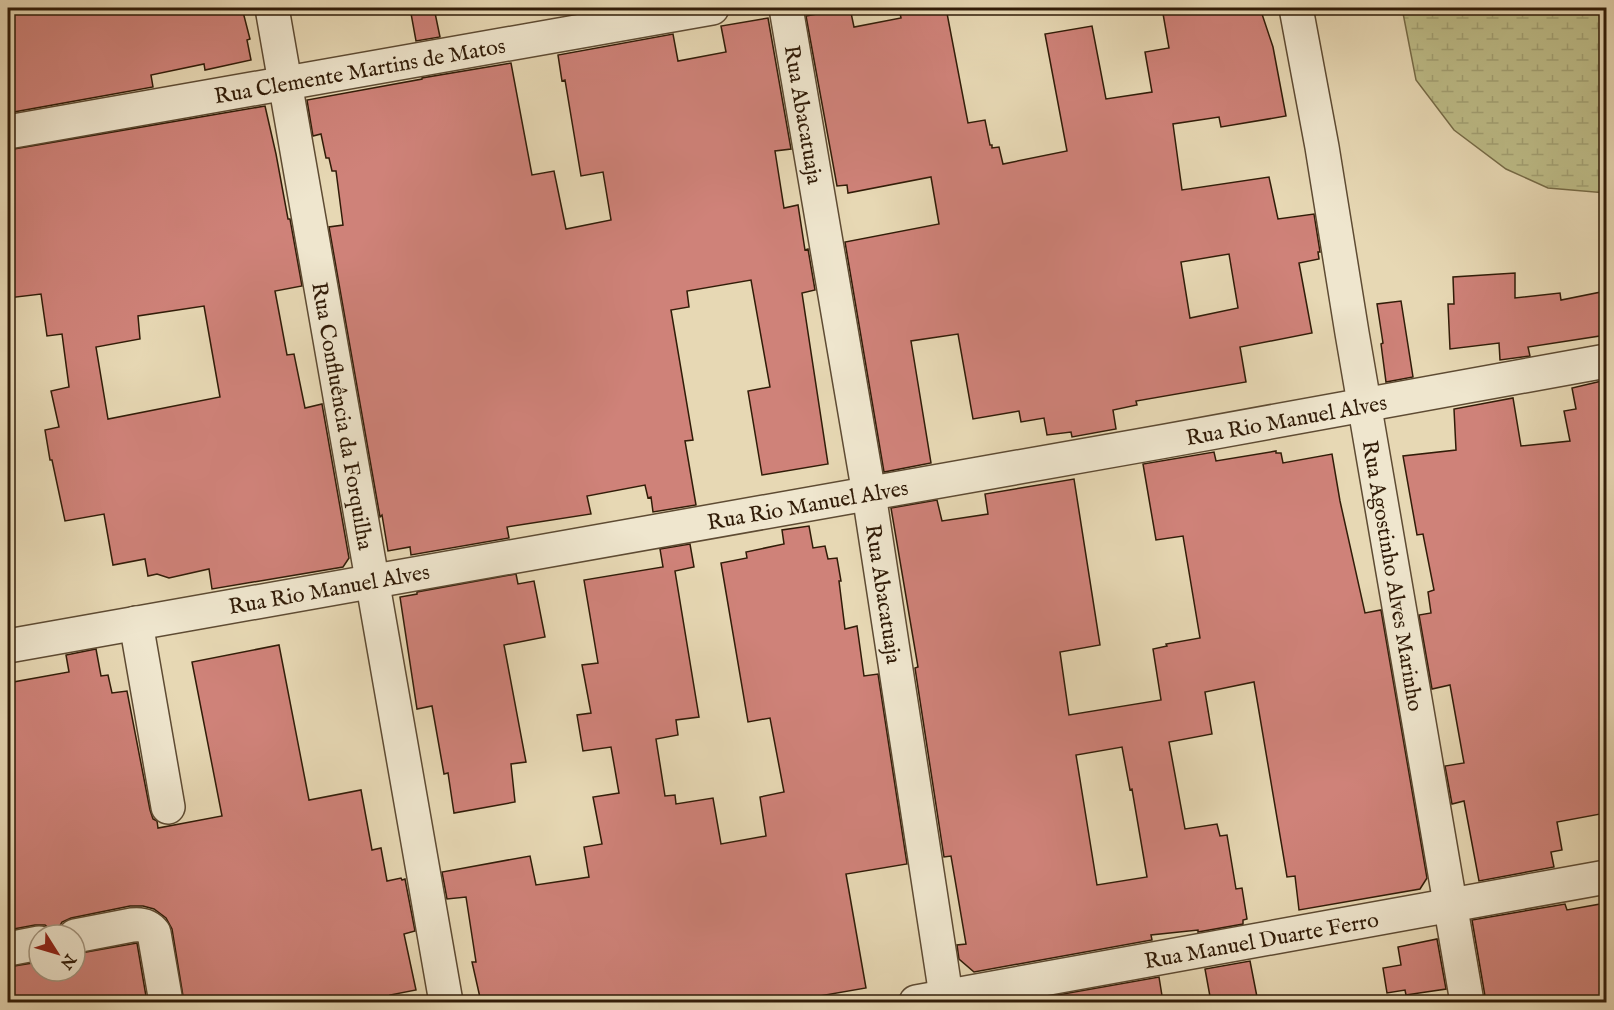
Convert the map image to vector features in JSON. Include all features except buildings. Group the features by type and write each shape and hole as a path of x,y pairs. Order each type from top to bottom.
{"street":[{"name":"Rua Confluência da Forquilha","path":"272,8 446,1002"},
{"name":"Rua Clemente Martins de Matos","path":"8,132 712,8"},
{"name":"Rua Abacatuaja","path":"786,8 868,494 936,1001"},
{"name":"Rua Agostinho Alves Marinho","path":"1296,8 1322,147 1467,1002"},
{"name":"Rua Rio Manuel Alves","path":"8,646 1365,406 1606,361"},
{"path":"136,623 168,807"},
{"name":"Rua Manuel Duarte Ferro","path":"936,1001 1606,877"},
{"path":"87,934 141,924 150,927 154,933 166,1002"},
{"path":"8,949 27,945"}],"green space":[{"path":"1402,8 1606,8 1606,193 1548,188 1506,169 1454,130 1416,80"}]}
